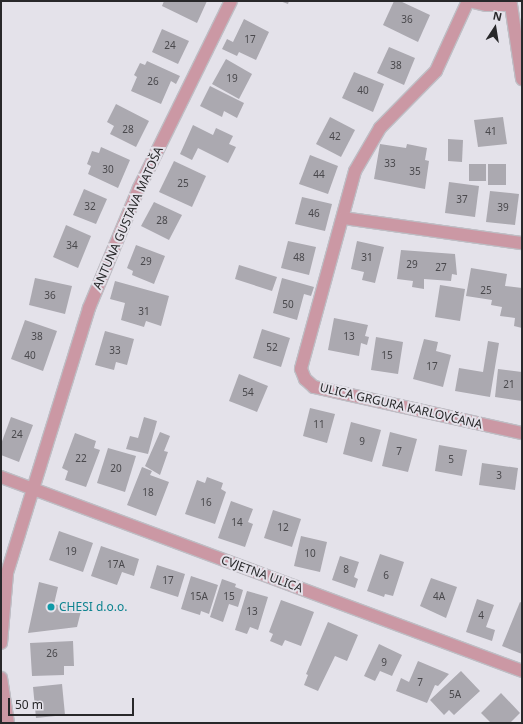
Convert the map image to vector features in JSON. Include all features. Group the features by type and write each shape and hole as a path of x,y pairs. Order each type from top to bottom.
{"street":[{"name":"ANTUNA GUSTAVA MATOŠA","path":"1,643 8,573 32,489 89,308 112,248 230,1"},
{"name":"ULICA GRGURA KARLOVČANA","path":"522,79 511,5 487,5 468,1 436,72 380,128 365,150 355,171 301,369 304,379 314,387 522,432"},
{"path":"343,218 522,243"},
{"name":"CVJETNA ULICA","path":"1,477 522,671"},
{"path":"1,678 8,723"}],"building":[{"path":"164,1 207,1 197,23 162,6"},
{"path":"280,1 289,1 288,4"},
{"path":"394,1 400,1 430,15 418,42 383,25"},
{"path":"244,19 269,32 256,60 239,52 237,56 222,49 227,39 233,42"},
{"path":"162,29 189,41 178,64 152,52"},
{"path":"389,47 415,58 404,85 377,73"},
{"path":"226,59 252,74 239,99 212,84"},
{"path":"147,61 180,76 176,84 171,81 161,104 131,91 137,77 134,75 140,63 145,65"},
{"path":"354,72 384,84 373,112 342,98"},
{"path":"210,86 244,103 237,118 224,111 222,117 200,106"},
{"path":"116,104 149,121 136,147 110,134 114,126 107,122"},
{"path":"330,117 355,130 341,157 316,144"},
{"path":"503,117 507,144 478,147 474,120"},
{"path":"193,125 213,135 216,128 233,136 229,144 236,147 228,163 198,148 192,160 180,154"},
{"path":"448,139 463,140 462,162 448,161"},
{"path":"380,144 406,148 407,144 427,148 425,160 429,161 425,189 374,179"},
{"path":"101,147 130,160 118,188 88,174 91,166 87,164 92,151 99,153"},
{"path":"310,155 338,166 328,194 299,184"},
{"path":"174,161 206,176 192,207 159,192"},
{"path":"469,164 486,164 486,181 469,181"},
{"path":"488,164 506,164 506,185 488,185"},
{"path":"449,182 479,186 475,217 445,213"},
{"path":"84,189 107,199 96,224 73,215"},
{"path":"490,191 519,194 515,225 486,222"},
{"path":"302,197 332,204 325,231 295,224"},
{"path":"154,202 182,215 169,240 141,226"},
{"path":"66,225 91,236 78,268 53,257"},
{"path":"288,241 316,247 309,275 281,268"},
{"path":"357,241 384,247 375,283 362,280 364,272 351,269"},
{"path":"136,245 165,256 154,284 132,275 133,271 127,268"},
{"path":"401,250 455,254 457,275 452,274 451,281 424,279 424,289 412,287 413,281 397,279"},
{"path":"239,265 277,277 272,291 235,279"},
{"path":"471,268 507,274 505,286 522,288 522,328 514,326 515,318 500,316 502,307 491,305 492,300 466,296"},
{"path":"35,278 72,286 65,314 29,305"},
{"path":"282,278 314,287 311,296 304,294 297,320 273,313"},
{"path":"115,281 169,296 161,326 146,321 144,327 121,320 125,303 110,299"},
{"path":"440,285 465,289 460,321 435,317"},
{"path":"334,318 368,325 365,336 369,337 367,345 361,343 359,356 328,350"},
{"path":"25,320 57,331 43,371 11,359"},
{"path":"262,329 290,338 281,367 253,358"},
{"path":"105,331 134,339 127,365 116,362 114,370 95,365"},
{"path":"376,337 403,342 398,374 371,370"},
{"path":"424,339 438,342 436,351 451,355 443,387 413,379"},
{"path":"488,341 499,343 490,397 455,391 459,368 483,372"},
{"path":"498,369 522,372 522,401 495,397"},
{"path":"239,374 268,386 257,412 229,401"},
{"path":"310,408 335,414 327,443 303,436"},
{"path":"11,417 33,425 19,462 1,455 1,444"},
{"path":"144,417 157,421 148,454 126,449 130,436 138,438"},
{"path":"351,422 381,430 372,462 343,454"},
{"path":"160,432 170,436 164,451 168,452 160,475 145,466"},
{"path":"390,432 417,439 408,472 382,466"},
{"path":"75,433 96,441 94,448 100,450 86,487 65,480 68,471 62,468"},
{"path":"439,445 467,450 462,476 435,471"},
{"path":"108,448 136,456 125,492 97,483"},
{"path":"482,463 518,468 515,490 479,485"},
{"path":"142,467 152,471 150,475 169,482 156,516 127,505"},
{"path":"207,477 223,483 221,489 226,492 215,524 185,514 197,480 205,483"},
{"path":"231,501 253,509 248,522 253,524 245,547 218,538"},
{"path":"273,510 301,519 292,547 264,538"},
{"path":"59,531 93,543 83,572 49,560"},
{"path":"301,536 327,542 320,572 294,566"},
{"path":"101,546 139,559 134,576 122,572 117,585 91,576"},
{"path":"380,554 404,562 393,596 385,594 384,597 367,591"},
{"path":"340,556 359,562 354,577 358,579 355,588 332,580"},
{"path":"157,565 185,574 178,597 150,588"},
{"path":"191,576 218,585 209,614 201,611 200,615 181,609"},
{"path":"431,578 457,587 446,618 420,606"},
{"path":"222,579 236,584 235,587 243,590 238,607 229,604 223,622 210,617"},
{"name":"CHESI d.o.o.","path":"39,582 58,587 54,604 81,611 77,627 28,633"},
{"path":"247,591 268,597 258,630 250,627 247,634 235,630"},
{"path":"477,599 494,605 486,627 495,630 492,641 466,632"},
{"path":"281,600 314,612 301,646 285,640 282,646 270,641 273,634 269,632"},
{"path":"520,602 522,603 522,654 502,646"},
{"path":"328,622 358,635 347,661 335,656 318,691 304,685 308,675 306,674"},
{"path":"73,641 74,666 64,666 64,675 32,676 30,643"},
{"path":"379,644 402,655 392,676 380,671 375,681 364,676"},
{"path":"418,661 449,674 438,686 435,685 427,703 396,691 401,678 409,682"},
{"path":"461,671 480,691 454,715 449,710 444,715 430,700"},
{"path":"62,684 65,715 36,718 33,687"},
{"path":"501,693 520,713 510,723 491,723 481,713"}],"place":[{"name":"CHESI d.o.o.","path":"51,607"}]}
